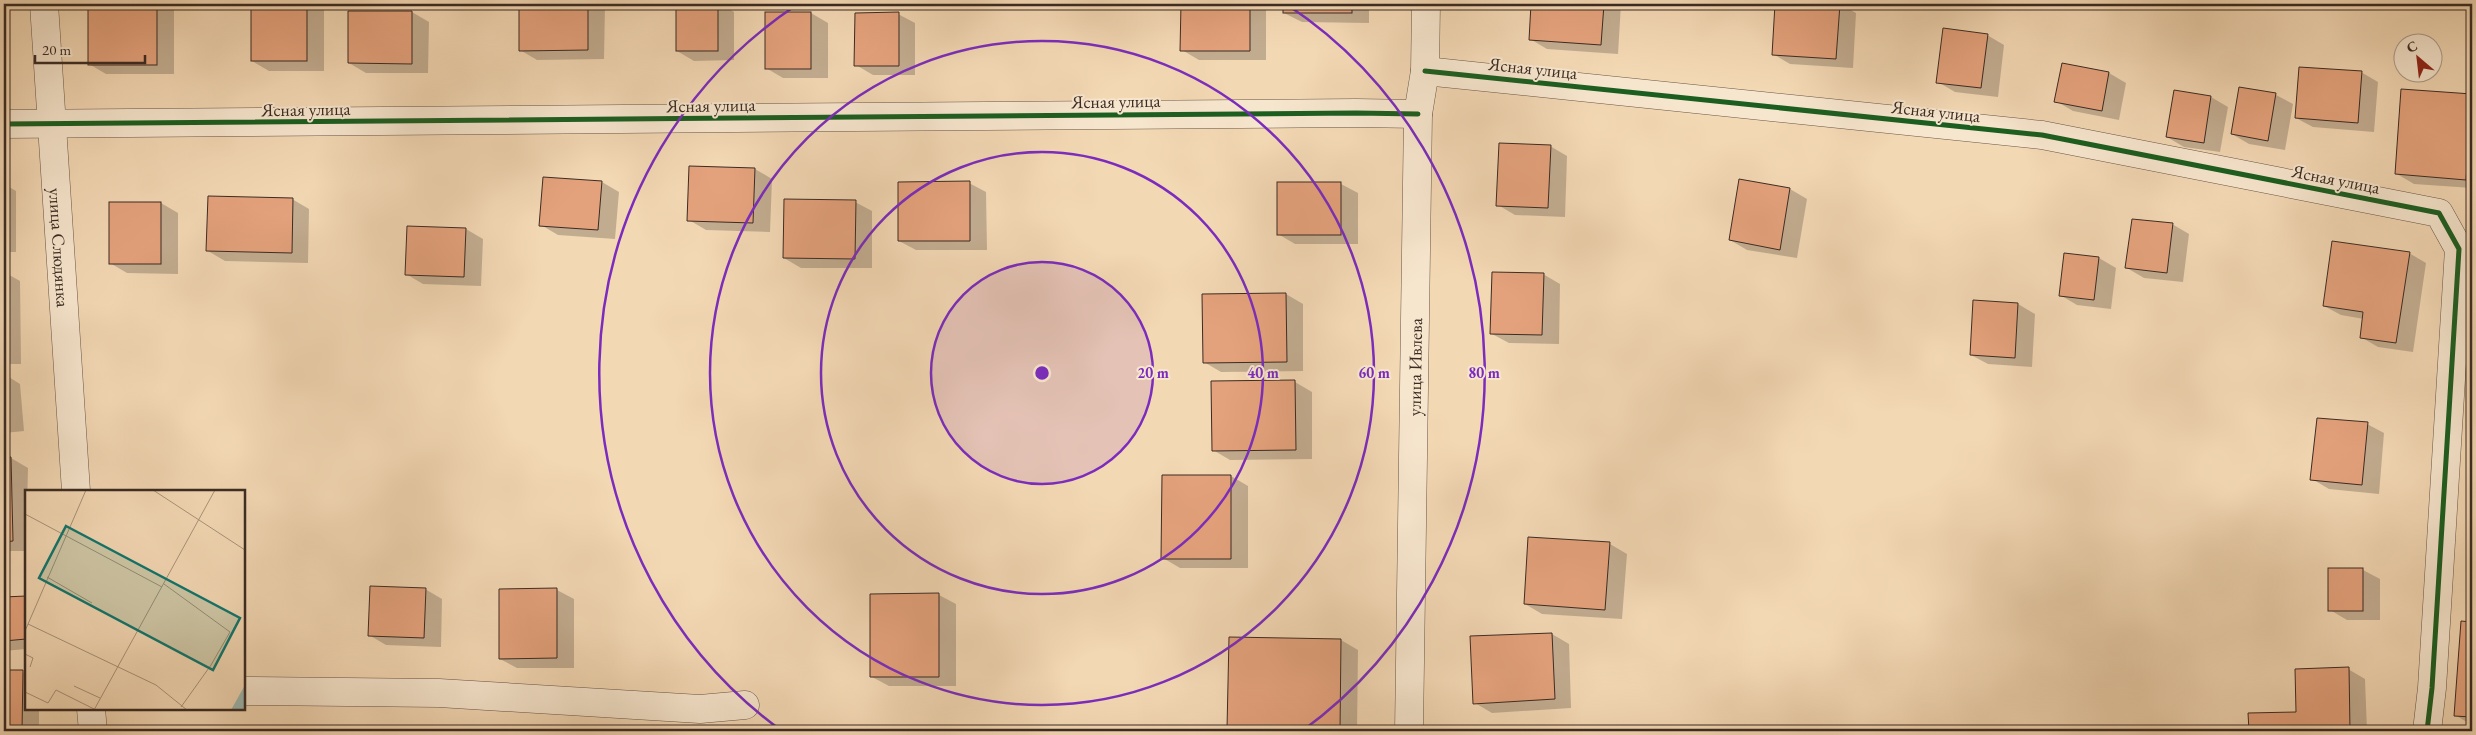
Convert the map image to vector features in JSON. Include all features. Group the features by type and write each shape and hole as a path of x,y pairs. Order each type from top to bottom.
{"street":[{"name":"улица Слюдянка","path":"44,4 76,490"},
{"name":"улица Ивлева","path":"1409,731 1418,114 1425,71 1426,4"},
{"name":"Ясная улица","path":"1425,71 2042,135 2439,212 2459,249 2432,688 2427,731"},
{"name":"Ясная улица","path":"4,124 1418,114"},
{"path":"245,691 439,693 700,709 745,705"},
{"path":"91,710 93,731"}],"building":[{"path":"88,4 157,4 157,65 88,65"},
{"path":"251,4 307,4 307,61 251,61"},
{"path":"519,4 588,4 588,50 519,51"},
{"path":"676,4 718,4 718,51 676,51"},
{"path":"1181,4 1250,4 1250,51 1180,51"},
{"path":"1283,4 1352,4 1352,13 1283,13"},
{"path":"1531,4 1604,4 1601,45 1529,40"},
{"path":"1775,4 1840,4 1836,59 1772,55"},
{"path":"348,11 412,11 412,64 348,63"},
{"path":"765,12 811,12 811,69 765,69"},
{"path":"899,12 899,66 854,66 855,13"},
{"path":"1943,28 1988,34 1981,88 1936,83"},
{"path":"2062,63 2109,72 2102,111 2054,102"},
{"path":"2299,67 2362,71 2358,123 2295,118"},
{"path":"2239,87 2276,93 2268,141 2231,134"},
{"path":"2401,89 2472,94 2466,180 2395,174"},
{"path":"2174,90 2211,96 2204,143 2166,137"},
{"path":"1499,143 1551,145 1548,208 1496,206"},
{"path":"689,166 755,168 753,223 687,221"},
{"path":"543,177 602,181 598,230 539,226"},
{"path":"1739,179 1790,188 1780,250 1729,240"},
{"path":"970,181 970,241 898,241 898,182"},
{"path":"1277,182 1341,182 1341,235 1277,235"},
{"path":"208,196 293,198 292,253 206,251"},
{"path":"784,199 856,200 855,259 783,258"},
{"path":"109,202 161,202 161,264 109,264"},
{"path":"2132,219 2173,223 2167,273 2125,268"},
{"path":"407,226 466,228 464,277 405,275"},
{"path":"2332,241 2410,252 2396,343 2360,338 2363,312 2323,306"},
{"path":"2064,253 2099,257 2094,300 2059,296"},
{"path":"1492,272 1544,273 1542,335 1490,334"},
{"path":"1286,293 1287,362 1203,363 1202,294"},
{"path":"1973,300 2018,303 2015,358 1970,355"},
{"path":"4,374 8,422 4,422"},
{"path":"1295,380 1296,450 1212,451 1211,381"},
{"path":"2317,418 2368,422 2362,485 2310,480"},
{"path":"4,457 11,457 13,541 4,542"},
{"path":"1162,475 1231,475 1231,559 1161,559"},
{"path":"1528,537 1610,542 1605,610 1524,604"},
{"path":"2328,568 2363,568 2363,611 2328,611"},
{"path":"370,586 426,588 424,638 368,636"},
{"path":"557,588 557,658 499,659 499,589"},
{"path":"939,593 939,677 870,677 870,594"},
{"path":"25,596 25,639 4,641 4,597"},
{"path":"2461,621 2472,622 2472,717 2454,716"},
{"path":"1552,633 1555,699 1473,704 1470,636"},
{"path":"1229,637 1341,639 1340,731 1227,729"},
{"path":"2349,667 2350,731 2249,731 2248,713 2296,712 2295,669"},
{"path":"4,670 23,670 22,731 4,731"}],"cycle path":[{"path":"1425,71 2042,135 2439,213 2459,249 2432,688 2427,731"},
{"path":"4,124 1418,114"}]}
